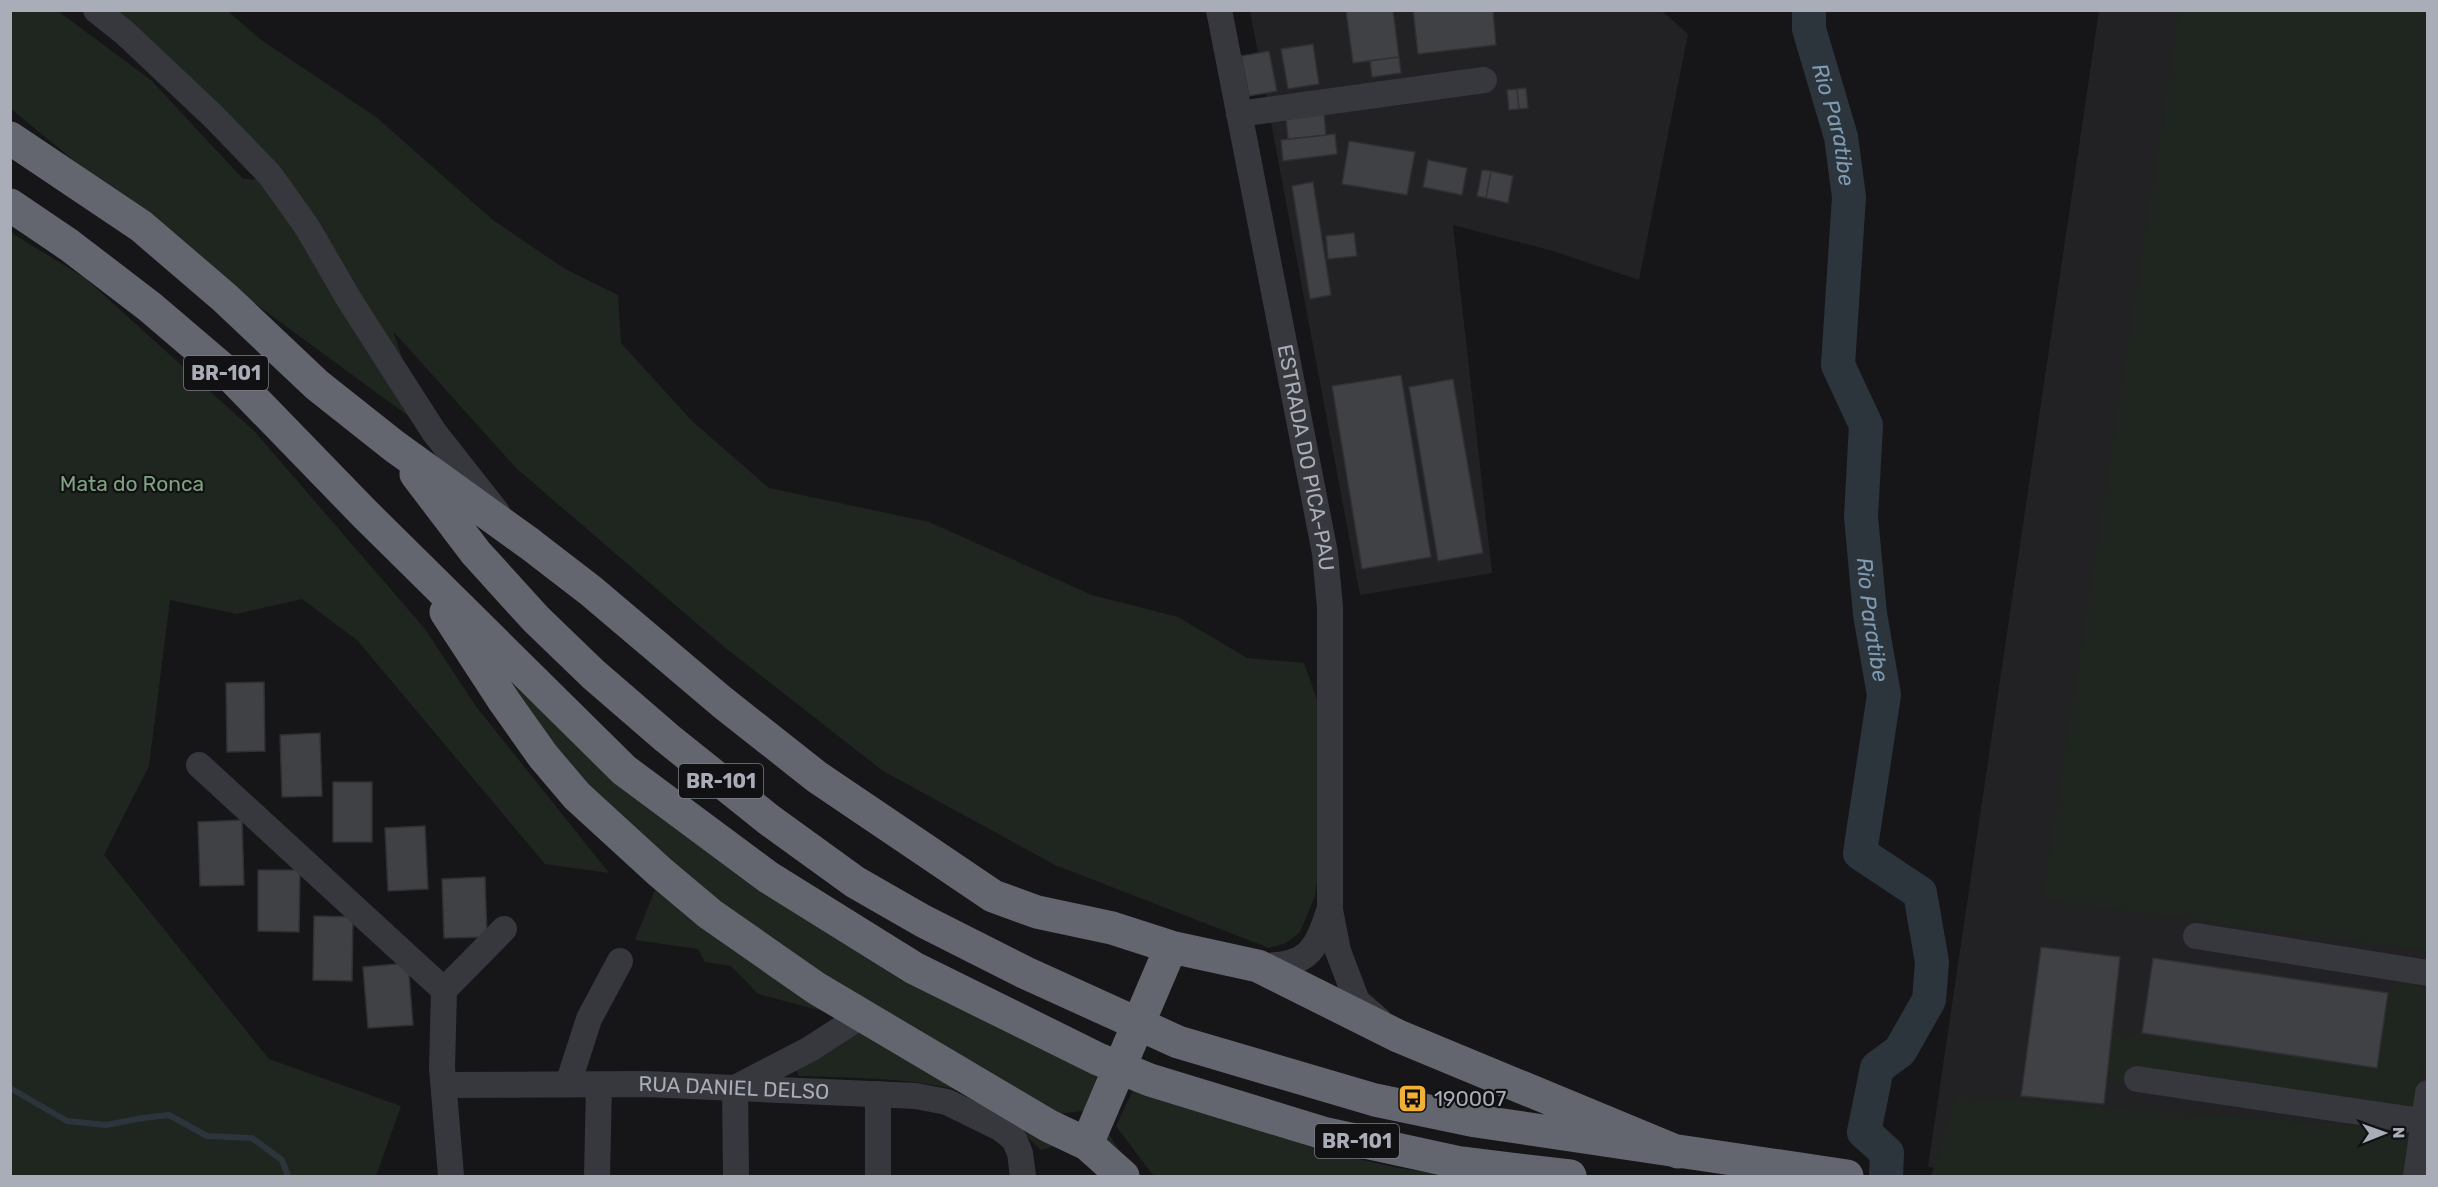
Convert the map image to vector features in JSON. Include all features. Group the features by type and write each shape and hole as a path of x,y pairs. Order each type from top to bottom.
{"highway":[{"name":"BR-101","path":"10,138 141,226 225,298 317,385 394,446 476,553 536,619 593,674 658,730 768,819 855,882 923,921 1178,1042 1375,1100 1476,1121 1841,1176"},
{"name":"BR-101","path":"10,205 69,245 150,307 232,377 365,514 624,770 759,870 914,968 1098,1059 1150,1080 1323,1133 1461,1163 1570,1176"},
{"path":"394,446 530,544 817,777 993,896 1037,912 1112,928 1171,947 1258,966 1398,1035 1678,1152"},
{"path":"419,567 504,701 543,756 577,796 660,872 710,914 816,988 864,1014 1049,1126 1087,1144 1123,1176"},
{"path":"1087,1144 1171,947"}],"street":[{"path":"96,10 125,33 214,117 270,175 307,227 350,301 434,432 496,511 530,544"},
{"name":"ESTRADA DO PICA-PAU","path":"1219,10 1325,553 1330,607 1330,910 1338,951 1357,1001 1398,1035"},
{"path":"1239,114 1484,80"},
{"path":"199,765 444,990"},
{"name":"ESTRADA DO PICA-PAU","path":"1258,966 1286,966 1307,954 1320,940 1330,910"},
{"path":"451,1176 442,1051 444,990 504,929"},
{"path":"2196,936 2427,974"},
{"path":"568,1084 589,1020 620,961"},
{"path":"735,1176 735,1089 810,1049 864,1014"},
{"path":"2137,1079 2426,1121"},
{"name":"RUA DANIEL DELSO","path":"444,1085 646,1084 916,1096 947,1102 1000,1128 1014,1138 1020,1153 1023,1176"},
{"path":"597,1176 599,1085"},
{"path":"2416,1176 2426,1121 2427,1093"},
{"path":"878,1094 878,1176"}],"shaded area":[{"path":"1250,11 1662,11 1688,34 1639,280 1553,251 1453,225 1492,573 1360,595"},
{"path":"2099,11 2427,11 2427,1176 1998,1176 1928,1167"}],"green space":[{"path":"10,11 58,11 152,81 243,179 282,180 105,11 228,11 260,39 376,117 493,220 565,269 618,295 621,343 692,421 769,488 929,522 1092,595 1178,617 1247,658 1304,663 1320,708 1320,858 1315,896 1300,932 1286,943 1269,948 1055,865 883,771 723,646 516,468 393,331 426,429 186,253 11,109"},
{"path":"2179,11 2427,11 2427,951 2042,900"},
{"name":"Mata do Ronca","path":"10,232 85,278 255,432 425,629 475,705 609,873 545,864 357,640 302,599 237,614 170,600 149,766 104,855 269,1059 401,1106 376,1176 11,1176"},
{"path":"478,646 787,899 901,980 1039,1044 1104,1079 1083,1111 1057,1114 853,997 679,878 577,787"},
{"path":"655,890 826,1012 758,994 731,966 705,962 698,949 635,940"},
{"path":"2396,980 2411,981 2427,990 2427,1044 2415,1111 2106,1081 2112,1033 2142,1034 2377,1068 2388,993"},
{"path":"863,1024 994,1097 1106,1130 1132,1170 1063,1144 1041,1150 985,1101 946,1087 869,1078 799,1076 795,1067"},
{"path":"1135,1086 1319,1150 1398,1168 1454,1176 1159,1176 1152,1174 1116,1126"},
{"path":"1956,1096 2412,1130 2404,1176 1931,1176"}],"building":[{"path":"1346,10 1393,10 1399,57 1353,63"},
{"path":"1413,10 1493,10 1496,45 1418,54"},
{"path":"1313,44 1319,84 1288,89 1281,49"},
{"path":"1269,51 1277,91 1249,96 1241,56"},
{"path":"1399,57 1401,73 1372,77 1370,61"},
{"path":"1526,88 1528,108 1519,109 1517,89"},
{"path":"1517,89 1519,109 1509,110 1507,90"},
{"path":"1324,114 1326,135 1288,139 1286,119"},
{"path":"1335,134 1337,154 1283,161 1281,140"},
{"path":"1349,141 1415,152 1407,195 1342,184"},
{"path":"1428,160 1467,168 1462,195 1423,187"},
{"path":"1482,170 1491,171 1486,198 1477,196"},
{"path":"1491,171 1513,176 1508,203 1486,198"},
{"path":"1313,182 1331,295 1310,299 1292,186"},
{"path":"1354,233 1357,256 1328,259 1326,236"},
{"path":"1401,375 1431,557 1362,569 1332,386"},
{"path":"1453,379 1483,553 1438,561 1409,387"},
{"path":"264,682 265,751 227,752 226,683"},
{"path":"320,733 322,796 282,797 280,735"},
{"path":"333,782 372,782 372,842 333,842"},
{"path":"242,820 244,885 200,886 198,822"},
{"path":"425,826 428,889 388,891 385,828"},
{"path":"258,870 300,870 299,932 258,931"},
{"path":"485,877 487,937 444,938 442,879"},
{"path":"314,916 353,917 352,981 313,980"},
{"path":"2041,947 2120,957 2104,1104 2021,1096"},
{"path":"2153,958 2388,993 2377,1068 2142,1033"},
{"path":"408,963 413,1025 368,1028 363,967"}],"waterway":[{"name":"Rio Paratibe","path":"1809,10 1809,29 1841,137 1849,197 1838,365 1866,425 1861,517 1870,614 1884,695 1860,853 1920,893 1932,962 1929,1000 1900,1051 1877,1068 1864,1132 1887,1153 1886,1176"},
{"path":"10,1088 67,1121 106,1125 169,1115 207,1136 252,1138 282,1160 288,1176"}],"place":[{"name":"190007","path":"1413,1099"}]}
